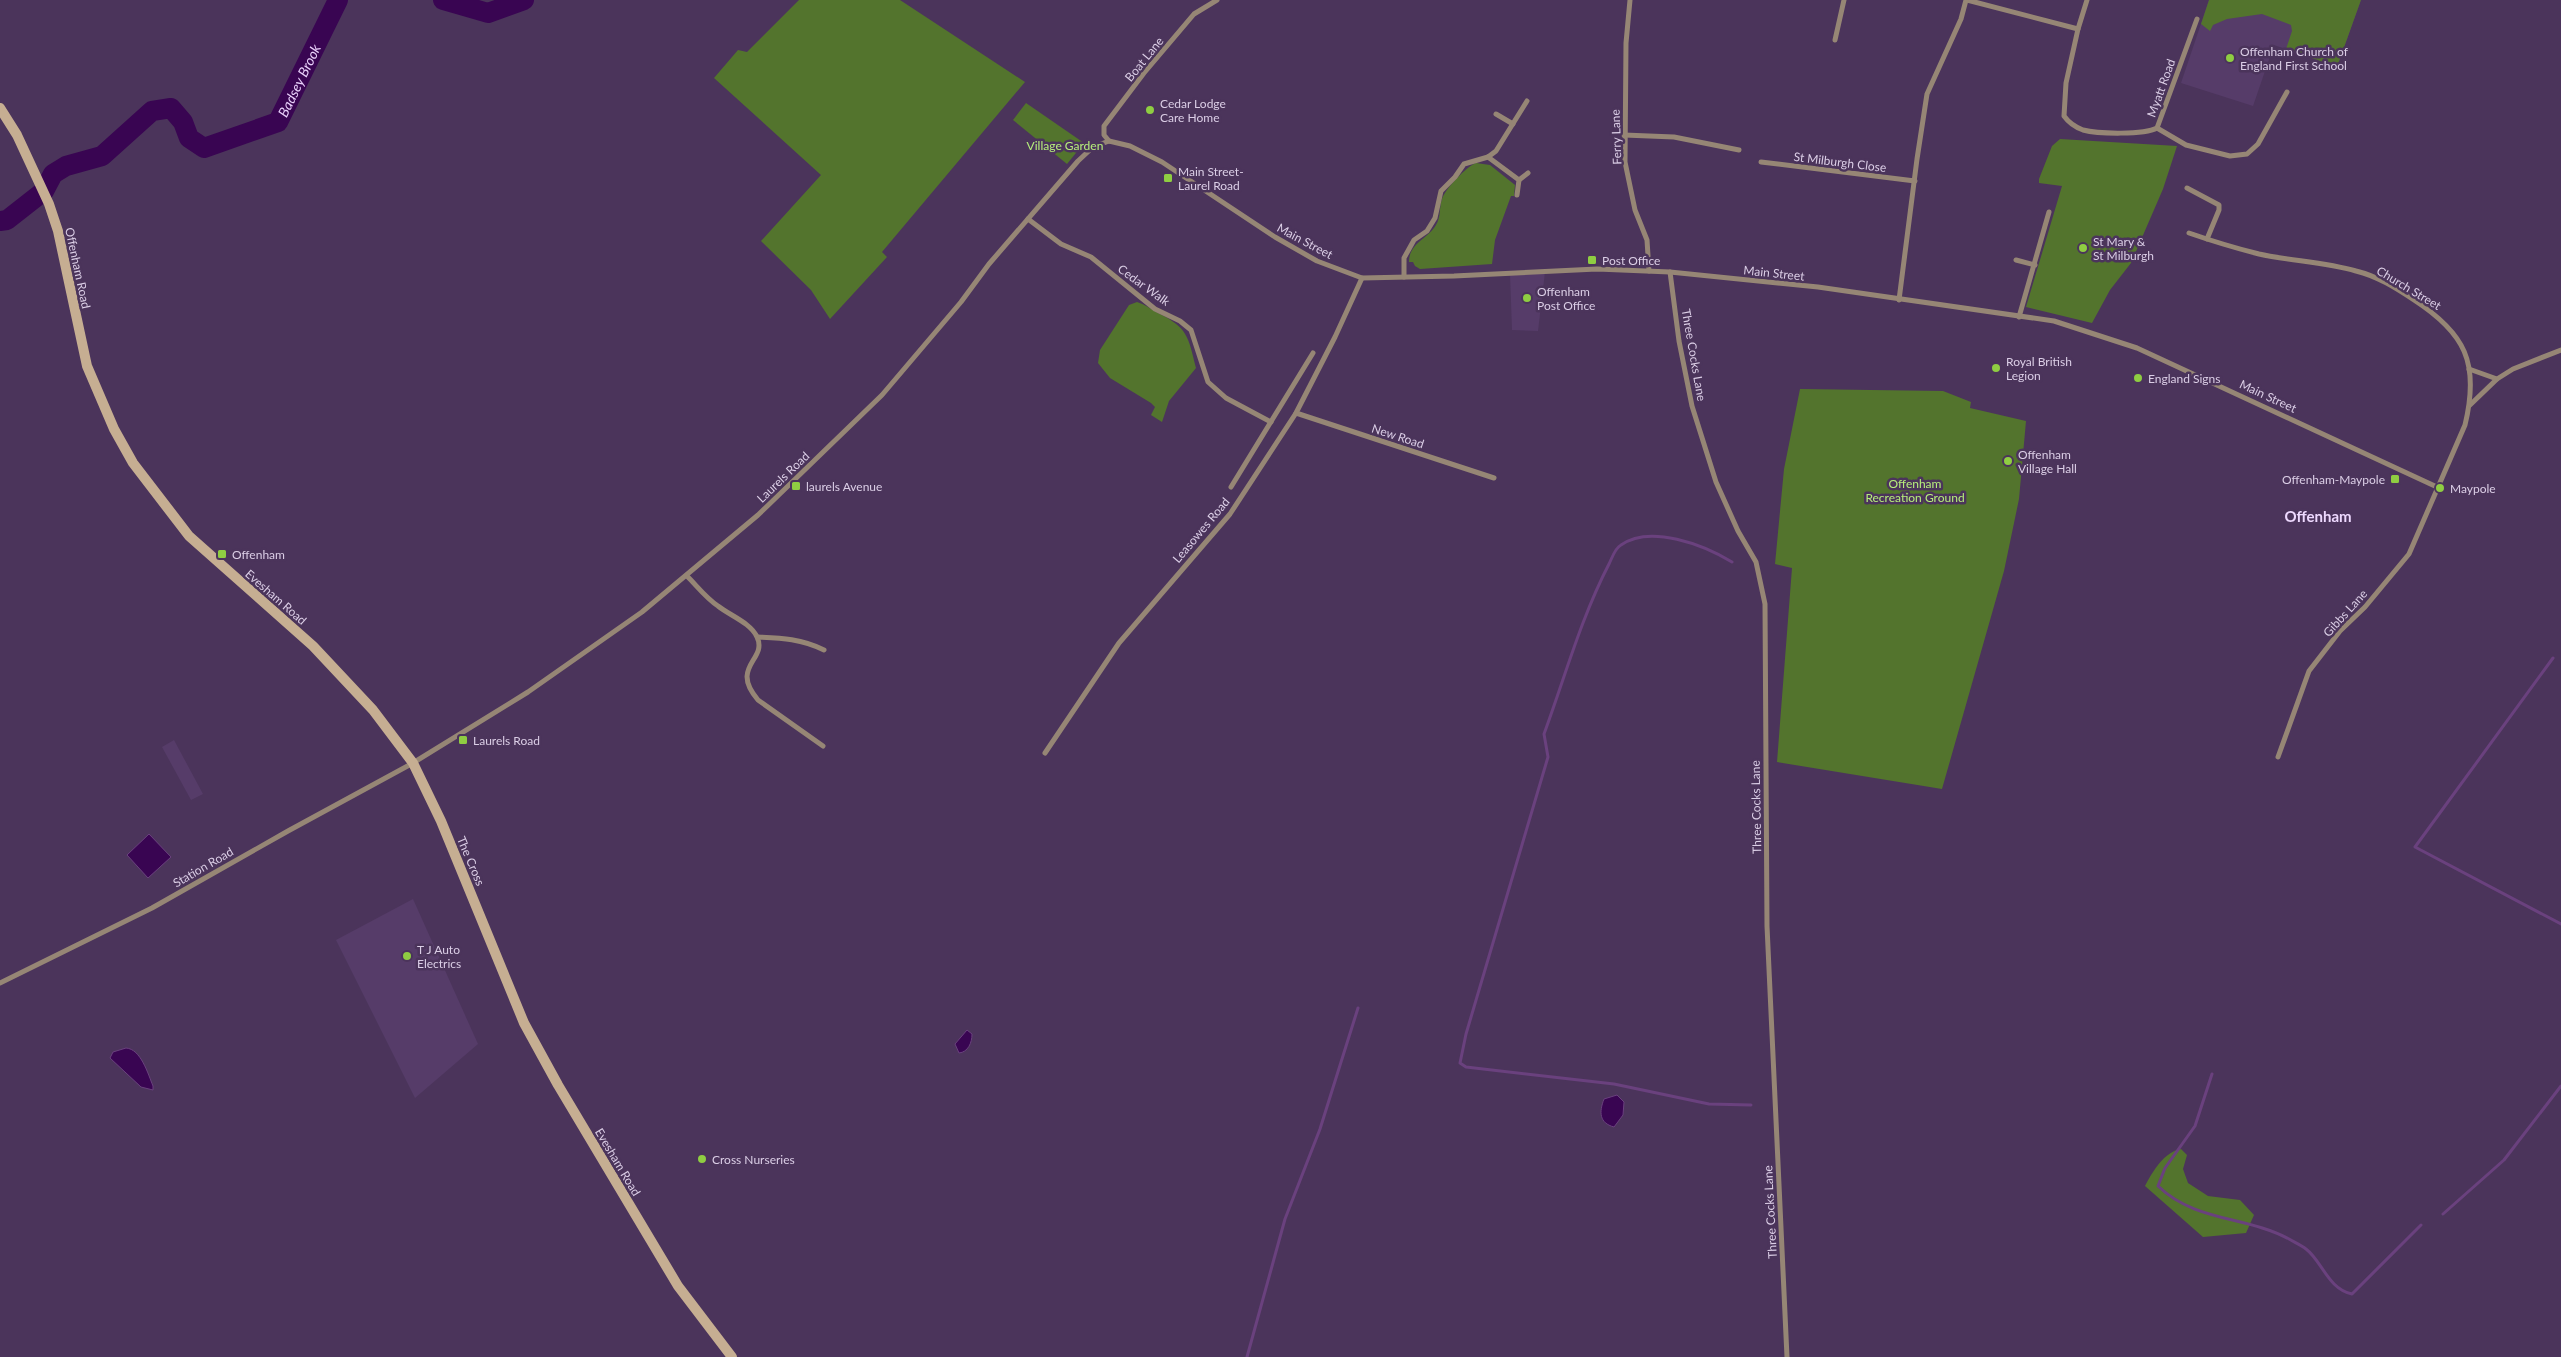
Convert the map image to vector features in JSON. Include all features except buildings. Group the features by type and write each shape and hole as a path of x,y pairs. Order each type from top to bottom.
{"main road":[{"name":"Offenham Road","path":"0,108 17,135 50,204 58,231 87,366"},
{"name":"Evesham Road","path":"87,366 114,429 132,463 189,536 312,646 373,710 414,763"},
{"name":"The Cross","path":"414,763 441,821 504,969"},
{"name":"Evesham Road","path":"504,969 524,1023 558,1086 678,1286 732,1357"}],"street":[{"name":"Boat Lane","path":"1109,141 1104,135 1104,126 1144,72 1194,14 1217,0"},
{"name":"Ferry Lane","path":"1630,0 1626,43 1624,136 1628,182 1647,240 1649,271"},
{"path":"1834,40 1844,0"},
{"path":"1899,300 1923,117 1932,80 1961,19 1966,0 2078,28"},
{"name":"Myatt Road","path":"2087,0 2078,28 2064,100 2064,116 2069,122 2089,131 2137,134 2148,133 2156,128 2196,19"},
{"path":"2156,128 2186,145 2230,156 2247,154 2258,144 2287,92"},
{"path":"1404,278 1404,258 1414,240 1427,231 1435,218 1441,191 1455,177 1464,164 1488,157 1496,151 1527,101"},
{"path":"1496,114 1513,124"},
{"path":"1624,136 1674,137 1739,150"},
{"name":"Laurels Road","path":"414,763 528,692 642,612 758,515 882,395 1078,160 1093,147 1109,141"},
{"name":"Main Street","path":"1109,141 1130,146 1162,162 1275,237 1317,261 1362,278 1404,278 1597,269 1670,272 1818,287 2054,321 2122,342 2437,487"},
{"path":"1488,157 1518,180"},
{"name":"St Milburgh Close","path":"1761,162 1915,181"},
{"path":"1518,180 1528,173"},
{"path":"1517,195 1518,180"},
{"path":"2187,188 2218,205 2219,210 2207,239"},
{"path":"2019,317 2049,212"},
{"name":"Cedar Walk","path":"1028,219 1061,244 1091,258 1155,309 1180,321 1191,330 1208,382 1226,398 1271,422"},
{"name":"Church Street","path":"2189,233 2260,254 2333,266 2376,277 2435,314 2448,325 2466,353 2469,369 2470,405 2465,425 2437,487"},
{"path":"2016,260 2035,265"},
{"name":"Three Cocks Lane","path":"1670,272 1679,341 1692,406 1716,482 1738,531 1756,562 1765,604 1767,926 1787,1357"},
{"name":"Leasowes Road","path":"1045,753 1119,643 1230,514 1296,413 1322,365 1362,278"},
{"path":"2470,405 2496,379 2513,369 2561,350"},
{"path":"1231,488 1313,353"},
{"path":"2469,369 2496,379"},
{"name":"New Road","path":"1296,413 1494,478"},
{"name":"Gibbs Lane","path":"2278,757 2309,672 2340,631 2409,554 2437,487"},
{"path":"687,576 716,605 754,631 758,637 758,651 746,677 750,690 758,700 823,746"},
{"path":"758,637 795,640 824,650"},
{"name":"Station Road","path":"0,983 152,908 288,830 414,763"}],"shaded area":[{"name":"Offenham Church of England First School","path":"2209,0 2361,0 2337,67 2274,45 2253,106 2181,83"},
{"path":"1545,272 1538,331 1512,330 1510,274"},
{"path":"174,740 203,794 191,800 162,747"},
{"path":"149,834 171,857 148,878 127,855"},
{"path":"413,899 478,1044 415,1098 336,940"},
{"path":"967,1030 972,1034 970,1044 965,1051 959,1053 955,1044"},
{"path":"126,1048 131,1049 140,1057 149,1075 153,1090 141,1087 110,1058 113,1052"},
{"path":"1617,1095 1624,1102 1623,1115 1614,1127 1605,1123 1601,1108 1604,1099"}],"green space":[{"path":"799,0 900,0 1025,82 882,252 887,257 830,319 811,290 761,241 821,175 714,78 738,50 747,52"},
{"path":"2209,0 2361,0 2337,67 2286,49 2292,31 2291,25 2262,14 2227,19 2213,25 2210,31 2201,24"},
{"name":"Village Garden","path":"1026,103 1084,143 1067,164 1013,120"},
{"path":"2060,139 2177,146 2163,189 2131,263 2110,290 2092,323 2026,307 2062,186 2039,183 2039,179 2052,146"},
{"path":"1476,163 1490,165 1515,185 1514,196 1511,196 1495,240 1492,264 1420,269 1413,262 1409,262 1412,250 1436,225 1439,219 1442,199 1447,190 1462,173"},
{"path":"1137,302 1168,318 1181,329 1188,340 1196,368 1169,401 1162,422 1151,415 1155,407 1151,403 1110,378 1098,363 1100,350 1129,305"},
{"name":"Offenham Recreation Ground","path":"1800,389 1943,391 1971,402 1970,408 2026,421 2019,499 2004,571 1942,789 1777,762 1792,568 1775,564 1784,469"},
{"path":"2181,1149 2187,1155 2183,1169 2188,1183 2208,1196 2240,1200 2254,1215 2246,1233 2203,1237 2145,1186 2155,1168 2164,1158"}],"waterway":[{"name":"Badsey Brook","path":"0,221 7,220 44,191 53,174 66,166 102,156 152,111 171,108 183,122 189,138 204,148 278,122 338,0"},
{"name":"Badsey Brook","path":"443,0 488,13 524,0"},
{"path":"1732,562 1707,549 1677,539 1661,537 1647,536 1633,539 1619,546 1614,553 1590,605 1544,734 1548,757 1466,1034 1460,1063 1466,1067 1614,1084 1709,1104 1751,1105"},
{"path":"2553,658 2415,847 2561,924"},
{"path":"1247,1357 1285,1219 1320,1129 1358,1008"},
{"path":"2212,1074 2195,1126 2165,1168 2158,1186 2173,1198 2205,1213 2256,1226 2289,1239 2312,1254 2337,1287 2352,1294 2421,1225"},
{"path":"2443,1214 2504,1160 2561,1086"}],"place":[{"name":"Offenham Church of England First School","path":"2230,58"},
{"name":"Cedar Lodge Care Home","path":"1150,110"},
{"name":"Main Street- Laurel Road","path":"1168,178"},
{"name":"St Mary & St Milburgh","path":"2083,248"},
{"name":"Post Office","path":"1592,260"},
{"name":"Offenham Post Office","path":"1527,298"},
{"name":"Royal British Legion","path":"1996,368"},
{"name":"England Signs","path":"2138,378"},
{"name":"Offenham Village Hall","path":"2008,461"},
{"name":"Offenham-Maypole","path":"2395,479"},
{"name":"laurels Avenue","path":"796,486"},
{"name":"Maypole","path":"2440,488"},
{"name":"Offenham","path":"222,554"},
{"name":"Laurels Road","path":"463,740"},
{"name":"T J Auto Electrics","path":"407,956"},
{"name":"Cross Nurseries","path":"702,1159"}],"district":[{"name":"Offenham","path":"2318,516"}]}
